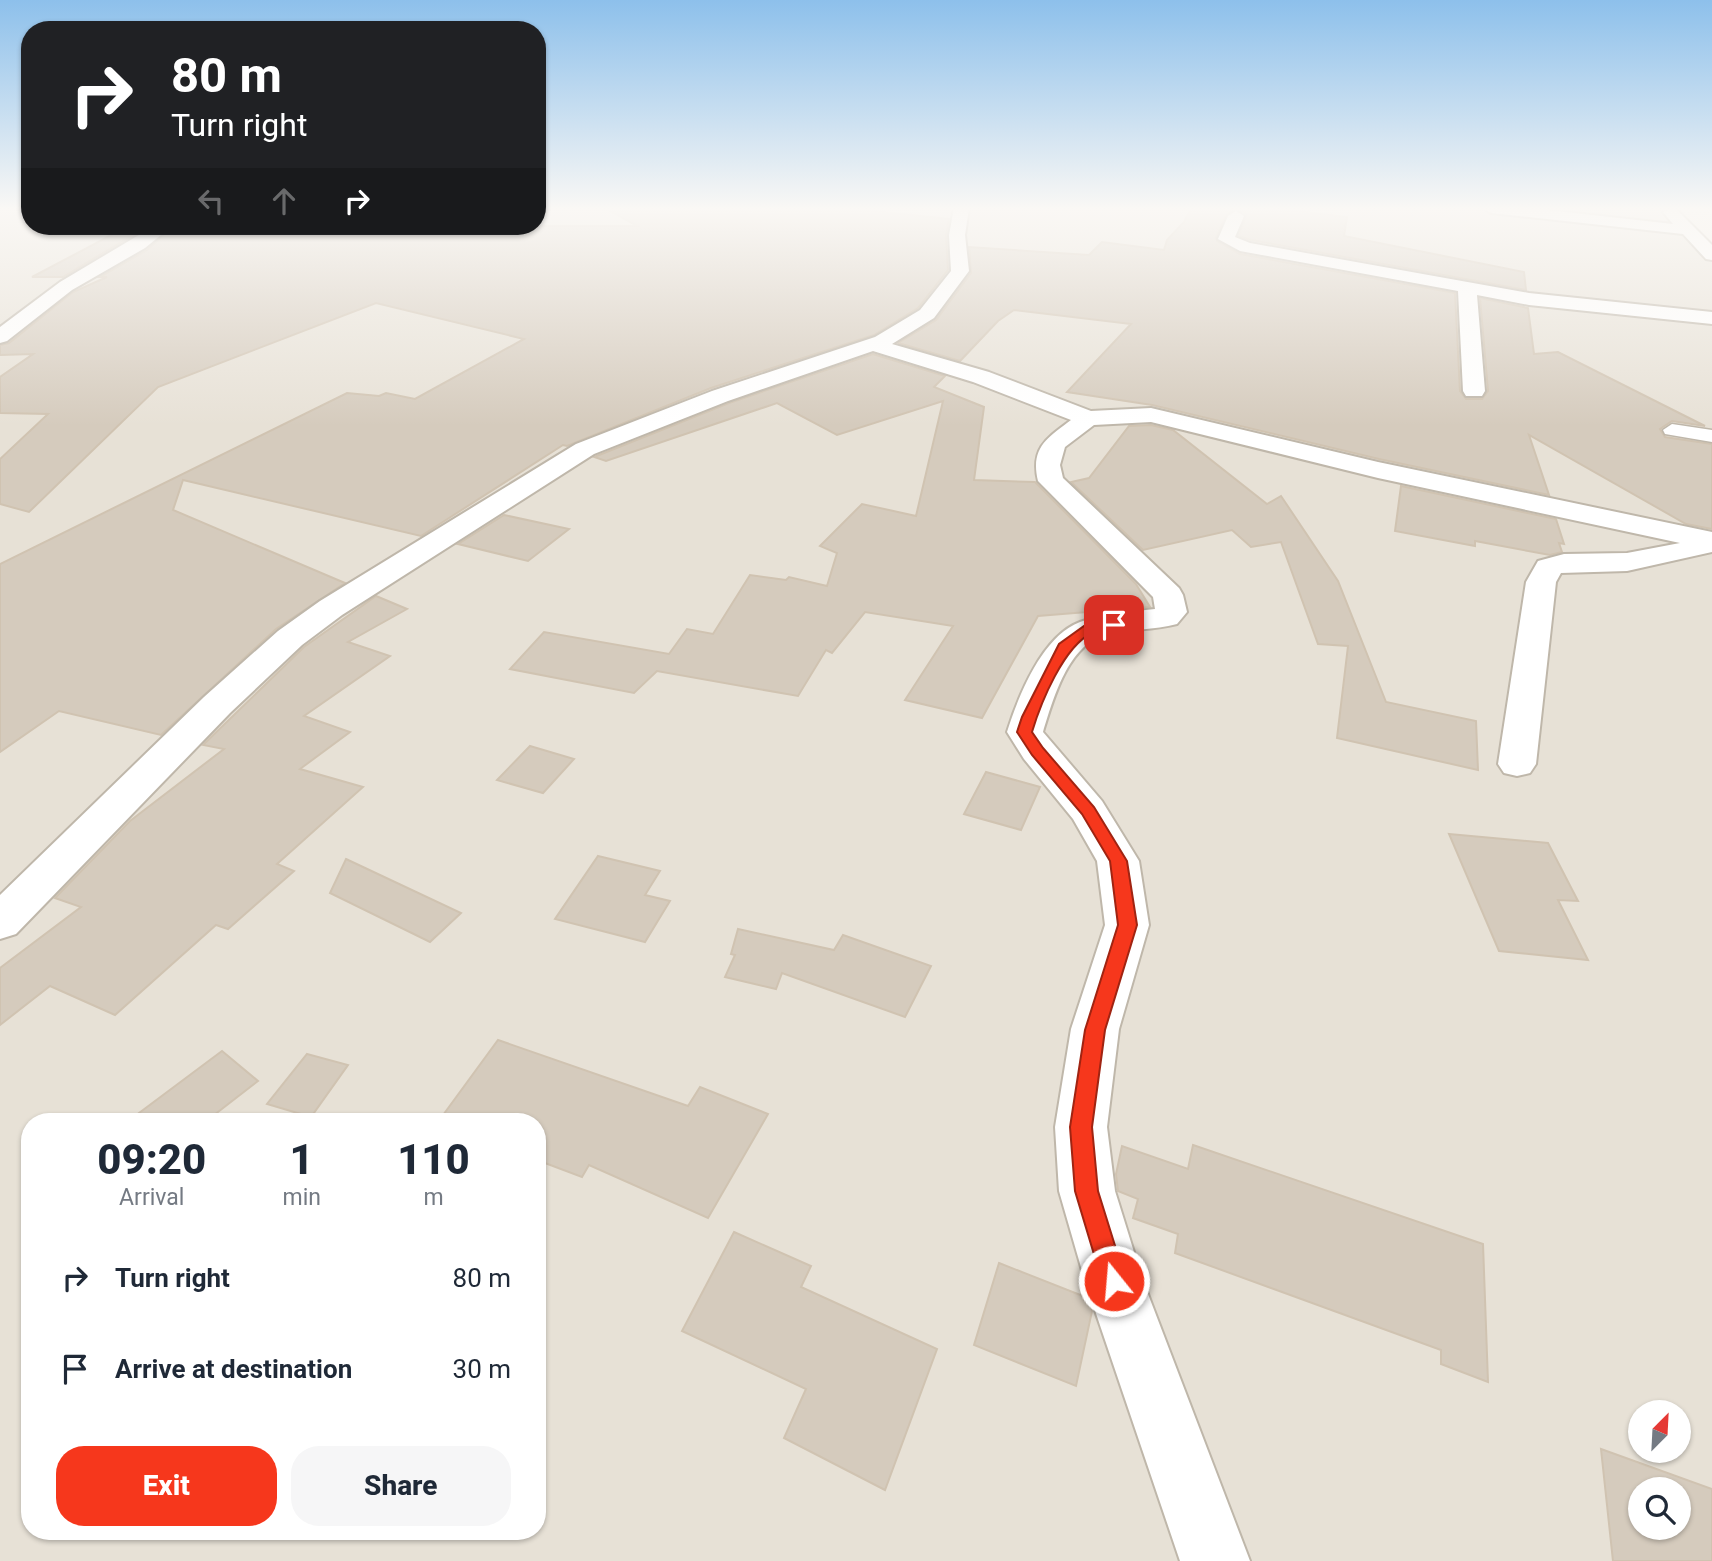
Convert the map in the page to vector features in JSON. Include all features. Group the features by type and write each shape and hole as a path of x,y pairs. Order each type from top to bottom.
{"street":[{"path":"0,337 75,281"},
{"path":"0,922 217,705 290,638 352,594 585,449 720,396 872,344 927,314 953,281"},
{"path":"1434,281 1530,299 1712,318"},
{"path":"1467,287 1474,391"},
{"path":"872,344 1020,390 1088,418 1151,415 1378,470 1712,542"},
{"path":"1088,418 1054,444 1047,464 1051,481 1168,595 1171,612 1166,617 1089,629 1064,647 1029,717 1025,732 1037,751 1088,811 1118,861 1127,925 1095,1030 1081,1127 1087,1191 1114,1281 1215,1561"},
{"path":"1517,764 1541,582 1549,567 1557,564 1639,560 1712,542"}],"lane":[{"path":"1672,430 1712,436"}],"shaded area":[{"path":"0,281 1712,281 1712,1561 0,1561"}],"building":[{"path":"98,281 939,281 918,308 874,335 711,388 567,446 563,445 421,536 183,480 173,510 345,583 276,629 161,735 59,711 0,752 0,564 347,393 379,396 386,393 415,399 524,339 376,303 158,387 29,512 0,504 0,459 48,414 0,413 0,377 33,354 0,355 0,345 9,343 73,292"},
{"path":"965,281 1388,281 1455,293 1460,391 1466,399 1482,399 1488,391 1480,298 1528,308 1534,354 1558,352 1705,426 1672,421 1660,429 1665,437 1712,444 1712,529 1686,524 1529,435 1549,495 1379,459 1152,405 1067,392 1131,324 1014,310 998,321 960,361 898,343 936,320"},
{"path":"1476,281 1525,281 1526,290"},
{"path":"873,354 945,376 934,387 984,407 974,480 1035,482 1136,584 1150,607 1038,616 982,718 905,700 953,626 865,612 832,653 826,650 798,696 657,671 634,693 510,669 544,632 669,654 687,629 713,634 750,575 786,580 789,577 827,586 837,553 820,546 862,504 916,516 943,401 837,435 777,403 606,461 594,457 729,403"},
{"path":"1151,425 1173,430 1267,504 1281,496 1338,581 1386,702 1476,721 1478,770 1337,738 1348,646 1318,644 1281,542 1251,547 1232,530 1143,550 1071,482 1089,478 1129,426"},
{"path":"1401,486 1556,519 1564,544 1559,543 1562,552 1550,555 1475,541 1475,546 1395,531"},
{"path":"504,515 569,529 528,561 458,544"},
{"path":"376,596 407,609 348,642 390,656 304,716 350,732 300,769 363,787 277,864 294,871 228,929 216,925 115,1015 50,986 0,1025 0,968 81,907 55,898 130,821 224,749 203,745 304,647"},
{"path":"530,746 574,759 543,793 497,780"},
{"path":"986,772 1040,787 1021,830 964,814"},
{"path":"1449,834 1548,843 1578,901 1558,900 1588,960 1499,951"},
{"path":"598,856 660,871 645,895 670,901 645,942 555,919"},
{"path":"346,859 461,913 430,942 330,893"},
{"path":"738,929 834,950 843,935 931,966 905,1017 782,973 776,989 725,977 735,955 731,954"},
{"path":"498,1040 688,1106 700,1087 768,1114 708,1218 589,1165 582,1177 546,1163 546,1113 445,1113"},
{"path":"222,1051 258,1081 217,1113 139,1113"},
{"path":"307,1054 348,1065 314,1113 297,1113 267,1104"},
{"path":"1193,1145 1483,1244 1488,1382 1441,1364 1441,1350 1175,1253 1178,1234 1133,1218 1138,1199 1118,1191 1116,1174 1122,1146 1188,1169"},
{"path":"734,1232 811,1266 801,1287 937,1349 885,1490 784,1438 806,1389 682,1331"},
{"path":"999,1263 1088,1298 1092,1311 1076,1386 974,1345"},
{"path":"1601,1449 1628,1459 1628,1463 1640,1463 1679,1477 1628,1477 1628,1540 1691,1540 1691,1481 1712,1489 1712,1561 1613,1561"}],"route":[{"path":"1114,625 1089,629 1064,647 1029,717 1025,732 1037,751 1088,811 1118,861 1127,925 1095,1030 1081,1127 1087,1191 1114,1281"}]}
